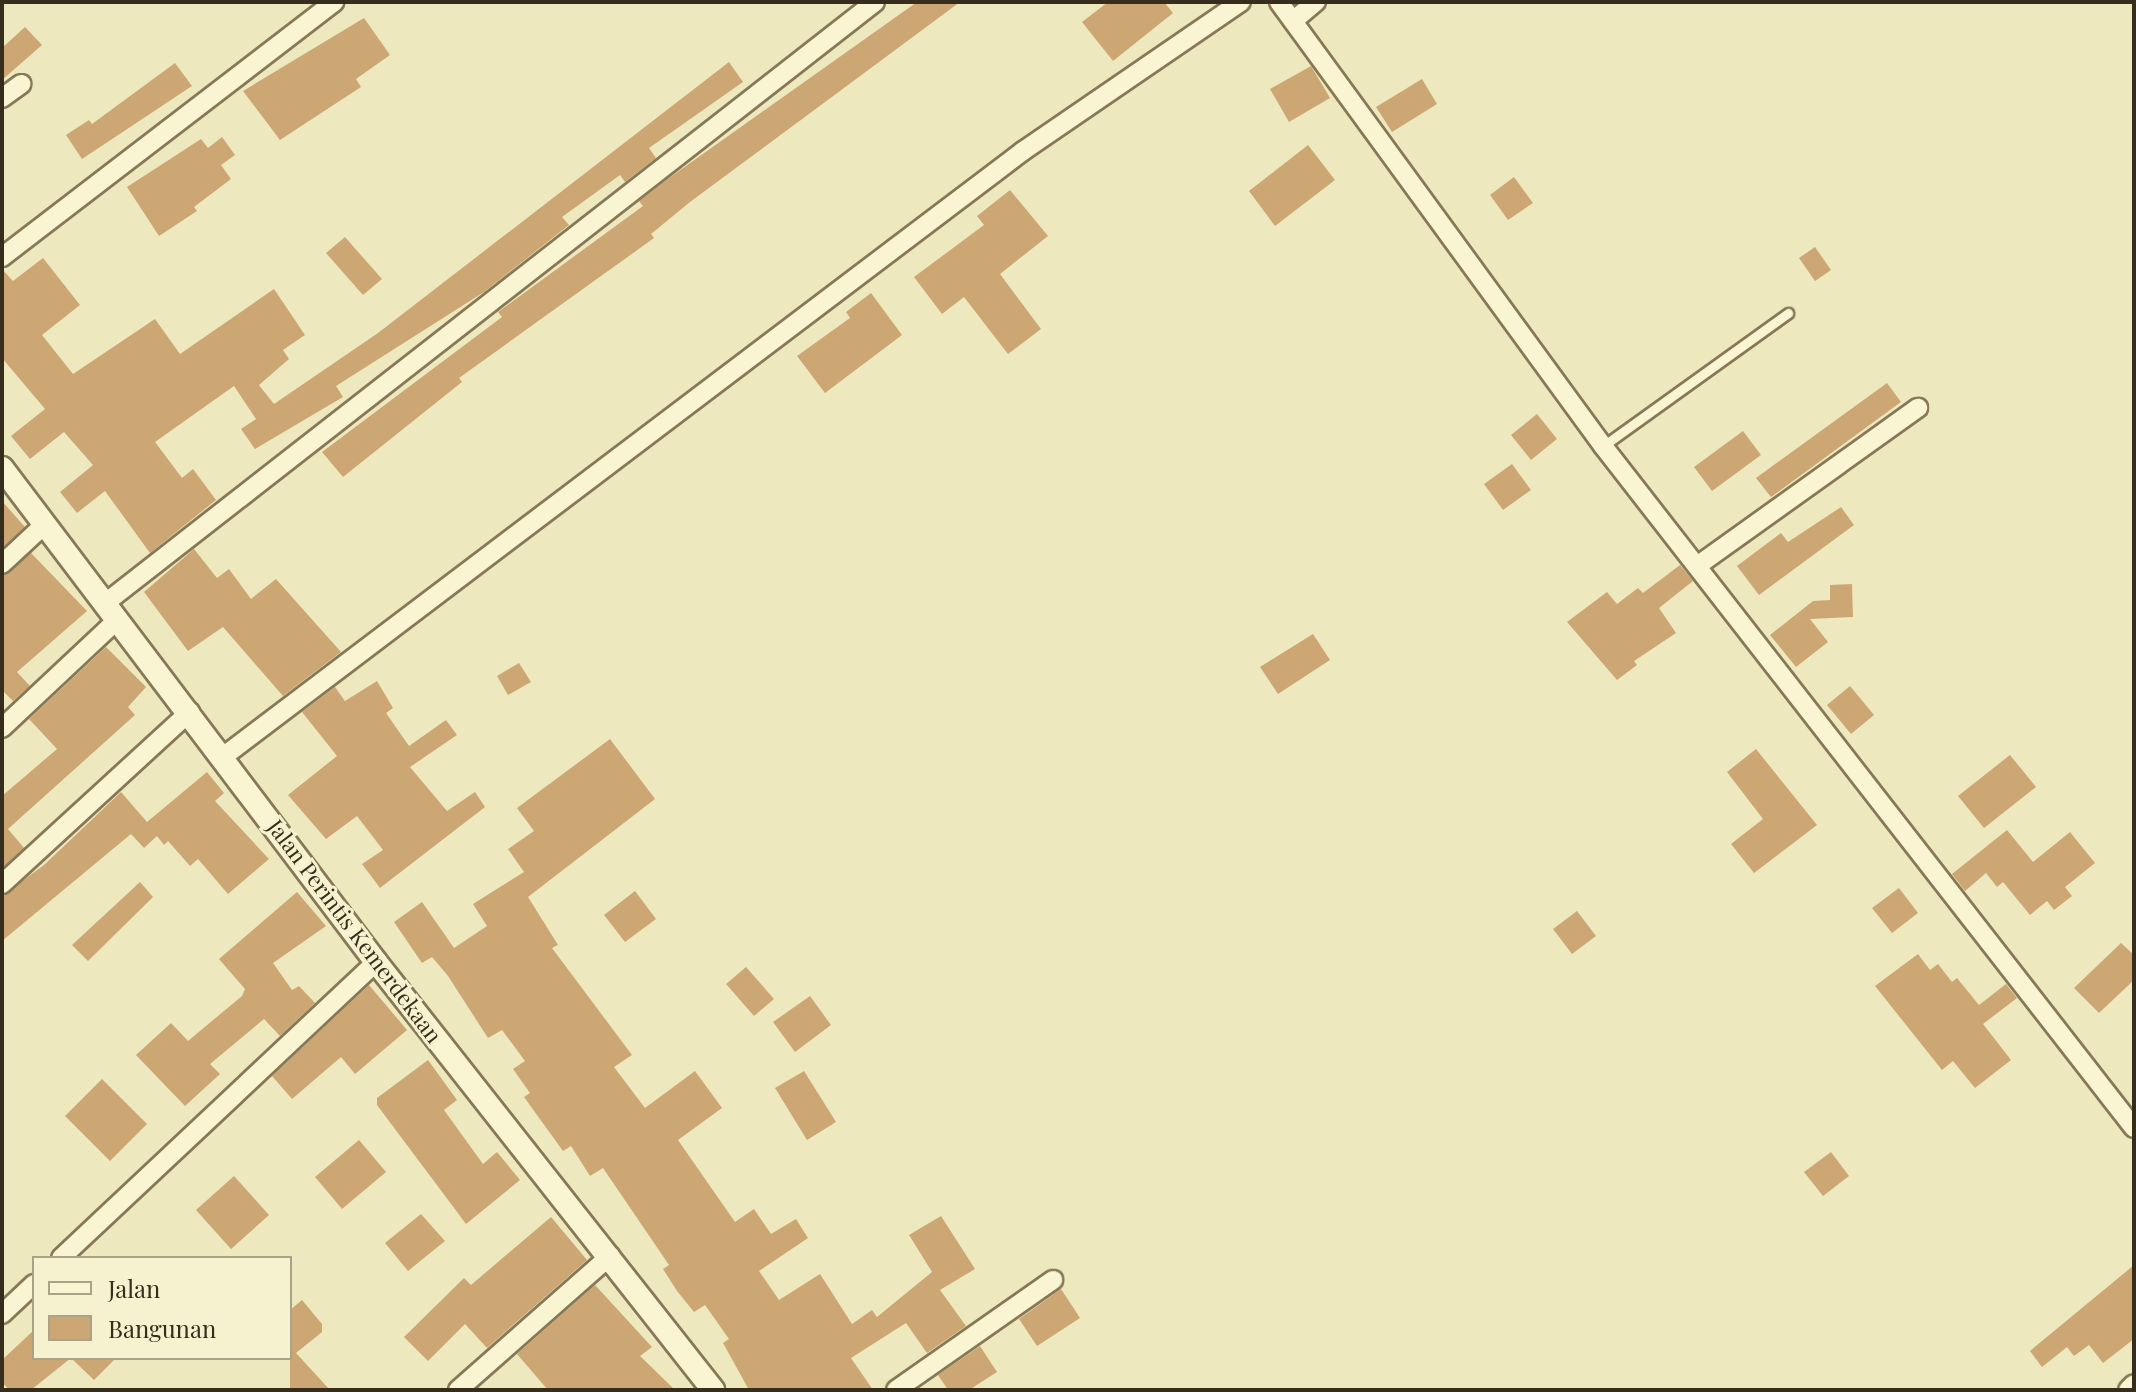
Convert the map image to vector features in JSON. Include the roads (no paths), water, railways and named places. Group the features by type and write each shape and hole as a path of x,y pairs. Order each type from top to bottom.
{"street":[{"path":"2,257 334,2"},
{"path":"2,728 110,612 875,2"},
{"path":"224,756 1023,151 1241,2"},
{"path":"1279,2 1603,446 2134,1128"},
{"path":"1293,21 1316,2"},
{"path":"2,98 21,84"},
{"path":"1697,566 1918,408"},
{"name":"Jalan Perintis Kemerdekaan","path":"2,468 224,756 376,962 713,1390"},
{"path":"2,564 45,524"},
{"path":"2,884 190,712"},
{"path":"63,1256 376,962"},
{"path":"458,1390 610,1256"},
{"path":"896,1390 1053,1280"},
{"path":"2,1314 32,1286"},
{"path":"2128,1390 2134,1384"}],"lane":[{"path":"1603,446 1788,313"}]}
